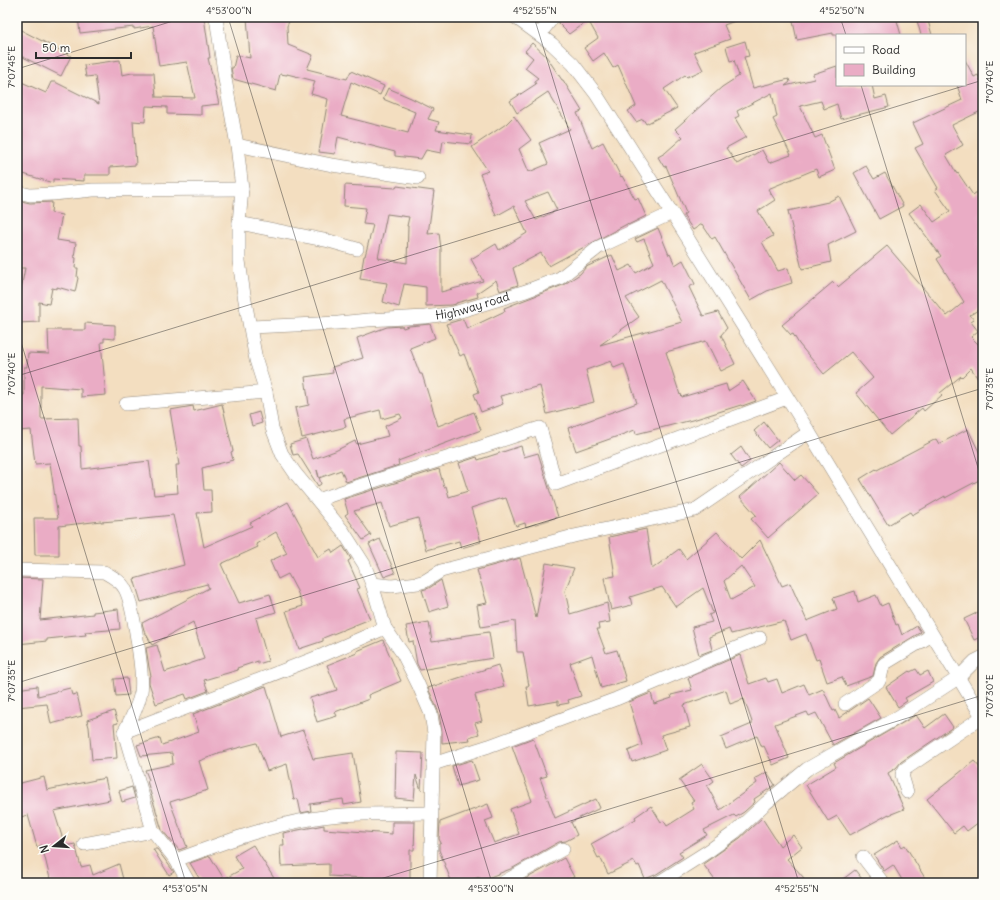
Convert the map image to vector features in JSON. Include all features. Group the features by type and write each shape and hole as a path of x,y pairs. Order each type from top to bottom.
{"street":[{"path":"216,17 237,145 242,190 239,223 239,261 256,360 266,392 272,428 282,454 295,473 343,531 364,564 372,584 385,628 403,654 418,684 430,714 434,733 430,883"},
{"path":"515,17 540,34 573,64 596,94 787,398 983,717 905,769 902,775 907,792"},
{"path":"540,34 553,17"},
{"path":"237,145 332,166 418,178"},
{"path":"17,192 30,195 93,190 242,190"},
{"name":"Highway road","path":"251,327 338,324 368,320 425,317 454,313 526,291 560,278 599,247 672,213"},
{"path":"239,223 329,241 357,249"},
{"path":"126,404 266,392"},
{"path":"318,500 355,486 540,428 556,484 787,398"},
{"path":"372,584 392,586 418,583 425,581 441,571 452,568 574,536 695,510 808,432"},
{"path":"17,570 104,572 112,576 125,588 133,612 141,675 141,691 135,711 124,732 154,831 176,860 188,883"},
{"path":"124,732 323,655 385,628"},
{"path":"846,704 879,681 882,676 882,668 884,664 932,635"},
{"path":"433,764 489,746 616,699 760,638"},
{"path":"658,883 710,850 735,832 766,803 807,770 898,717 958,678 975,661 983,657"},
{"path":"176,860 246,835 311,819 349,815 431,813"},
{"path":"84,844 154,831"},
{"path":"502,883 563,849"},
{"path":"863,857 883,883"}],"building":[{"path":"78,17 204,17 210,58 208,58 219,104 201,106 201,115 167,114 167,107 146,106 145,122 133,121 136,165 110,167 110,175 84,175 84,181 53,179 53,183 17,172 17,80 46,93 51,82 55,82 99,104 95,76 86,77 84,65 120,60 122,75 132,73 154,73 156,97 195,98 187,62 159,66 153,26 80,33"},
{"path":"247,17 291,17 287,26 288,45 313,55 307,69 347,79 351,71 384,86 380,95 351,82 341,116 408,133 415,112 383,99 388,88 433,109 428,119 439,122 436,130 472,135 471,144 443,141 441,153 426,150 421,159 395,156 395,152 338,137 335,154 319,152 328,99 311,94 315,81 287,74 280,74 276,91 233,79 231,68 233,68 236,55 250,58"},
{"path":"561,17 654,17 656,20 667,17 743,18 724,25 730,39 694,52 703,70 687,77 685,75 664,89 677,108 646,124 643,119 636,122 628,111 636,106 618,65 613,68 604,53 593,61 584,48 598,38 588,20 569,34 558,23"},
{"path":"792,17 896,17 901,34 833,35 833,33 797,40"},
{"path":"916,17 927,17 932,34 921,34"},
{"path":"17,28 71,56 61,76 17,54"},
{"path":"745,41 749,56 744,57 753,88 789,79 790,82 785,86 814,79 813,74 836,66 836,86 872,86 875,99 886,96 889,107 841,119 837,104 824,109 821,101 800,106 815,138 822,135 835,170 819,177 816,169 768,189 775,200 758,211 773,236 762,242 778,271 788,268 792,283 767,291 751,300 715,237 712,239 702,224 693,230 683,215 686,213 666,166 664,167 658,157 665,153 683,137 675,129 722,87 739,76 734,60 730,61 726,47","holes":["772,93 777,117 773,119 791,155 769,163 762,150 737,164 726,148 746,137 735,118 739,116 737,111"]},
{"path":"532,43 546,56 582,111 577,113 592,148 603,142 621,177 622,176 635,199 638,198 646,216 628,225 627,224 549,266 541,253 513,268 518,285 500,291 496,280 477,293 478,297 452,305 426,306 426,287 404,284 399,307 383,302 387,283 360,279 364,256 373,225 363,224 366,208 344,206 345,185 396,188 397,186 434,191 428,234 439,233 441,249 441,292 483,281 471,259 496,244 499,250 527,233 514,206 496,216 480,174 488,171 472,147 506,124 514,116 531,140 519,149 529,172 548,164 539,143 570,129 548,92 517,113 510,101 536,84 534,81 538,78 525,68 533,58 525,51","holes":["548,192 557,210 536,220 525,201","387,214 409,217 407,226 407,263 378,258"]},
{"path":"966,62 974,77 978,75 983,86 983,110 952,125 963,145 946,155 957,174 958,173 973,195 978,191 983,198 983,307 970,315 974,320 971,322 978,331 971,337 983,349 983,387 971,368 962,377 961,376 940,393 942,395 924,411 922,408 890,435 856,393 873,378 851,352 824,374 799,344 793,334 791,335 782,325 833,282 838,287 887,246 947,316 964,302 937,259 941,256 909,213 921,204 934,222 950,211 935,190 938,188 915,148 923,144 913,123 962,100 957,86 966,86"},
{"path":"866,166 874,179 885,173 903,206 879,219 854,173"},
{"path":"839,196 856,231 828,245 831,262 802,269 788,211 828,202"},
{"path":"17,200 30,203 52,202 51,213 62,215 57,240 76,243 74,257 76,258 75,268 78,268 78,278 75,292 57,287 57,289 52,288 49,304 39,302 39,322 17,323 17,304 25,268 19,268 19,257 17,257"},
{"path":"658,228 669,255 670,254 675,265 683,260 695,284 689,287 703,316 718,312 727,328 721,335 735,364 721,371 706,341 666,352 680,395 681,394 682,397 726,384 728,391 743,381 756,401 696,419 636,434 635,430 576,451 568,428 637,403 624,364 614,368 611,361 586,370 594,402 547,414 540,386 500,396 503,404 481,412 474,394 479,392 464,354 460,356 446,324 463,319 467,329 505,311 504,308 563,285 580,274 586,267 612,255 619,271 631,265 636,273 654,263 644,239 637,242 635,239","holes":["661,280 682,322 600,345 639,317 626,298"]},
{"path":"85,323 115,325 115,339 104,338 104,342 101,342 106,395 81,397 81,389 41,386 41,419 78,418 82,469 149,461 154,495 178,493 176,465 179,465 170,410 193,406 194,411 222,404 233,451 231,452 233,460 202,468 204,490 211,490 212,512 197,513 204,547 252,526 250,523 288,502 318,557 331,549 333,553 343,546 351,559 348,561 360,588 357,589 370,619 323,638 323,641 299,649 286,611 303,606 288,574 278,579 270,561 287,553 276,532 256,544 258,547 221,564 239,603 270,594 276,612 256,618 268,661 258,664 258,661 237,668 238,670 204,680 208,691 187,699 185,694 156,704 149,683 149,677 151,676 146,648 157,645 165,672 204,659 193,622 152,645 142,623 209,588 207,584 141,602 134,579 184,565 173,515 59,526 59,555 35,555 34,518 58,518 50,463 35,464 31,430 17,431 17,396 24,395 24,367 27,367 28,353 49,354 48,330 85,330"},
{"path":"430,324 435,338 410,348 420,374 422,374 438,426 474,412 481,430 398,461 399,465 346,482 341,470 319,478 321,484 318,486 298,454 293,455 290,444 306,439 313,459 335,451 355,441 357,444 388,436 385,426 402,418 400,414 382,419 380,410 344,419 346,427 302,438 295,408 309,405 305,377 333,373 332,367 363,358 357,338 387,327 402,326 403,328"},
{"path":"259,412 262,423 252,426 249,415"},
{"path":"764,422 778,440 768,448 754,431"},
{"path":"968,429 983,460 983,478 945,498 945,496 912,515 910,512 888,525 860,479 876,469 877,470 936,439 939,444"},
{"path":"521,446 524,457 538,453 558,517 526,527 525,523 516,526 506,498 502,498 471,508 481,542 461,548 459,541 426,550 418,518 389,526 382,503 354,511 371,535 363,540 345,515 348,513 344,499 439,469 444,487 446,486 449,497 468,491 459,463 477,457 478,460"},
{"path":"741,447 750,461 741,468 731,455"},
{"path":"779,462 795,480 801,475 818,494 768,538 751,519 756,515 740,497"},
{"path":"646,529 652,569 679,549 686,559 717,532 741,559 760,540 782,586 790,583 807,621 837,609 833,598 855,591 858,602 876,595 881,606 888,603 896,625 898,624 902,635 917,626 921,632 880,657 876,663 873,676 846,686 842,677 827,682 819,659 816,660 806,634 791,640 784,621 731,634 729,629 709,637 712,650 699,655 692,627 712,622 709,615 713,613 703,588 676,607 662,587 630,597 632,605 611,610 604,578 615,576 609,537","holes":["741,566 755,587 731,600 724,581"]},
{"path":"380,539 395,573 384,577 369,544"},
{"path":"520,558 536,618 546,563 574,568 565,591 570,614 607,603 610,622 598,624 599,629 597,629 606,653 617,650 626,681 601,688 592,655 570,663 581,696 568,700 569,703 558,705 558,701 529,706 526,686 529,686 523,652 517,652 515,621 481,627 477,605 487,603 477,570"},
{"path":"17,578 43,579 40,620 93,614 93,612 118,609 120,629 85,632 86,635 17,644"},
{"path":"441,580 448,606 429,612 422,590 429,588"},
{"path":"983,610 983,636 974,640 964,619"},
{"path":"429,622 432,642 489,632 493,658 420,670 417,664 413,641 409,642 406,626"},
{"path":"383,640 401,681 368,695 369,699 335,712 337,716 317,722 310,698 337,690 327,665 357,653 357,651"},
{"path":"740,655 749,684 766,678 768,682 777,679 782,693 804,684 809,695 823,689 833,711 835,710 839,718 868,698 881,718 833,745 816,713 809,716 807,712 775,724 789,758 773,765 764,746 762,747 757,736 726,749 721,737 752,724 752,722 744,699 730,704 726,690 684,705 690,727 661,735 666,750 632,762 628,751 642,745 629,702 651,693 654,704 672,698 671,695 692,690 688,678"},
{"path":"498,665 504,687 475,695 482,721 475,723 479,734 469,737 470,740 442,743 439,713 428,688"},
{"path":"916,669 920,675 928,671 933,682 905,698 907,701 898,707 886,687 909,671 910,672"},
{"path":"127,678 129,695 116,696 114,679"},
{"path":"37,686 38,696 70,688 72,695 77,694 82,716 51,724 47,704 17,707 17,689"},
{"path":"266,686 281,737 303,730 313,759 353,753 361,802 344,805 343,799 310,804 311,811 301,813 298,799 294,800 287,764 267,771 257,743 218,753 199,761 208,790 170,802 187,847 179,850 162,830 145,770 173,764 172,753 141,756 137,745 160,738 162,745 199,732 193,714"},
{"path":"114,711 118,723 114,724 117,758 92,760 87,720"},
{"path":"944,714 953,727 901,762 896,768 888,773 904,809 889,814 850,835 837,816 828,821 806,785 836,767 834,763 916,715 925,728"},
{"path":"533,738 547,776 540,778 555,818 596,799 600,808 571,822 577,835 566,841 559,842 513,868 480,881 479,877 464,883 452,883 439,850 439,844 441,843 439,839 440,822 488,804 493,818 485,821 494,843 519,834 510,809 532,801 512,746"},
{"path":"396,752 423,753 421,790 416,775 414,800 395,798"},
{"path":"472,760 479,780 458,786 452,766"},
{"path":"974,761 983,771 983,819 967,831 963,826 954,833 927,799"},
{"path":"702,764 714,781 707,786 720,810 757,783 755,779 767,772 775,785 754,799 755,802 744,812 736,817 734,815 704,830 707,835 679,852 683,857 655,875 645,879 639,865 637,866 634,861 608,874 600,857 598,858 591,844 636,819 635,817 651,806 661,822 664,821 667,826 694,809 691,803 694,801 679,780"},
{"path":"44,777 47,790 105,778 110,800 54,811 65,846 75,844 81,867 90,865 93,875 119,864 124,883 51,883 42,845 37,847 28,815 17,818 17,784"},
{"path":"132,787 135,798 122,802 119,791"},
{"path":"762,818 780,846 793,835 802,847 787,859 804,878 798,883 717,883 703,864 740,838"},
{"path":"392,822 415,822 414,850 410,850 410,883 364,883 364,878 329,876 329,864 281,866 280,845 284,845 283,833 324,825 324,829 392,834"},
{"path":"898,840 902,847 905,845 928,883 904,883 893,865 884,871 874,855"},
{"path":"253,845 277,883 202,883 190,863 210,856 224,879 242,869 234,856"},
{"path":"153,849 157,849 174,872 169,875"},
{"path":"564,858 574,877 563,883 518,883"},
{"path":"855,870 865,883 838,883"}]}
